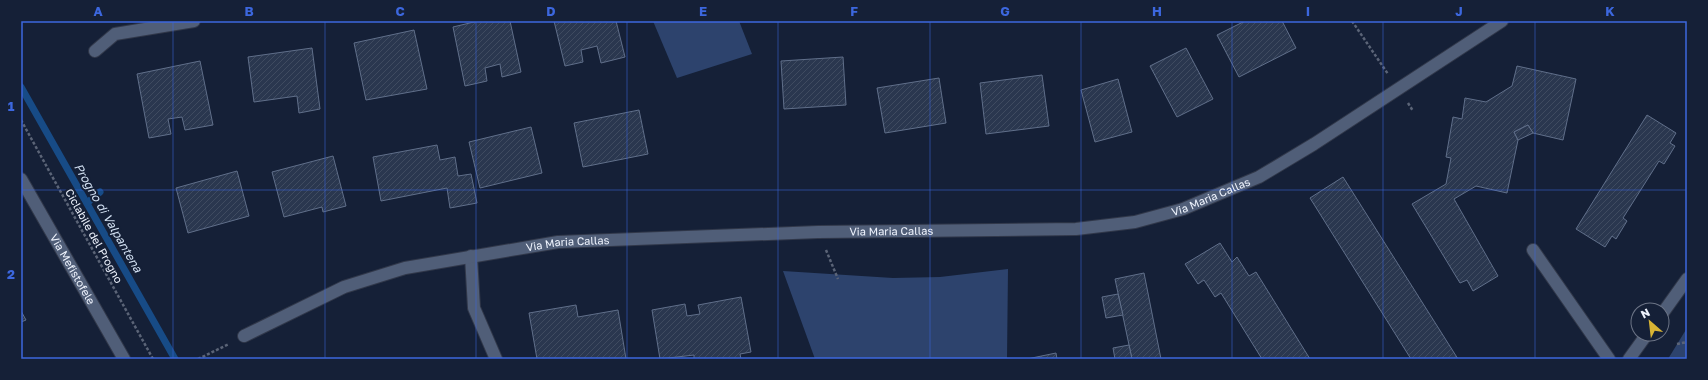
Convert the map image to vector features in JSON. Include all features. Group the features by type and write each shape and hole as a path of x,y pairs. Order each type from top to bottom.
{"street":[{"path":"95,50 115,34 194,21"},
{"name":"Via Maria Callas","path":"244,336 344,287 405,268 558,242 818,232 1076,229 1135,222 1182,209 1260,177 1314,144 1502,21"},
{"name":"Via Mefistofele","path":"21,179 124,359"},
{"path":"1533,250 1608,359"},
{"path":"472,256 474,308 496,359"},
{"path":"1670,303 1687,279"},
{"path":"1629,359 1641,342"}],"path":[{"path":"1352,21 1413,111"},
{"name":"Ciclabile del Progno","path":"21,120 153,359"},
{"path":"818,232 838,279"},
{"path":"1677,344 1687,342"},
{"path":"198,359 228,344"}],"shaded area":[{"path":"653,21 739,21 752,54 677,78"},
{"path":"1008,269 1007,359 815,359 783,271 893,278 940,277"},
{"path":"1687,328 1687,359 1668,359"}],"building":[{"path":"478,21 510,21 521,72 502,77 500,64 485,68 487,81 465,86 453,27"},
{"path":"554,21 616,21 625,57 601,63 597,46 581,50 583,62 565,66"},
{"path":"1245,21 1282,21 1296,48 1239,77 1217,35"},
{"path":"414,30 427,89 366,100 354,43"},
{"path":"312,48 320,109 299,113 297,96 254,102 248,57"},
{"path":"1186,48 1213,99 1177,117 1150,66"},
{"path":"843,57 846,105 784,109 781,61"},
{"path":"200,61 213,125 185,130 182,117 168,119 171,134 149,138 137,74"},
{"path":"1517,66 1576,79 1563,140 1533,133 1528,125 1514,132 1518,140 1507,193 1476,186 1454,199 1498,276 1473,291 1467,280 1460,283 1412,204 1446,184 1451,158 1446,157 1453,117 1462,119 1465,98 1486,102 1512,86"},
{"path":"1042,75 1049,126 986,134 980,83"},
{"path":"939,78 946,123 885,133 877,88"},
{"path":"1118,79 1132,132 1095,142 1081,90"},
{"path":"639,110 648,154 583,167 574,123"},
{"path":"1647,115 1676,133 1670,143 1675,146 1664,164 1659,161 1623,218 1627,221 1616,239 1612,236 1605,247 1576,229"},
{"path":"1528,125 1533,133 1518,140 1514,132"},
{"path":"531,127 542,173 480,188 469,142"},
{"path":"437,145 440,160 455,157 458,176 471,174 477,203 450,208 447,188 381,201 373,157"},
{"path":"333,156 346,206 323,212 322,207 284,217 272,172"},
{"path":"237,171 249,216 188,233 176,188"},
{"path":"1343,177 1458,359 1411,359 1310,198"},
{"path":"1220,243 1232,262 1237,257 1249,276 1256,272 1310,359 1262,359 1221,293 1215,297 1204,280 1198,284 1185,264"},
{"path":"1144,273 1161,359 1132,359 1115,279"},
{"path":"1118,294 1123,315 1106,318 1102,297"},
{"path":"741,297 751,352 740,354 741,359 694,359 694,355 660,359 652,310 685,304 687,316 700,314 698,305"},
{"path":"576,305 578,317 618,310 626,359 537,359 529,313"},
{"path":"21,311 26,320 21,322"},
{"path":"1129,345 1132,359 1115,359 1113,348"},
{"path":"1056,353 1057,359 1027,359"}],"waterway":[{"name":"Progno di Valpantena","path":"21,87 175,359"},
{"path":"87,203 100,192"}]}
